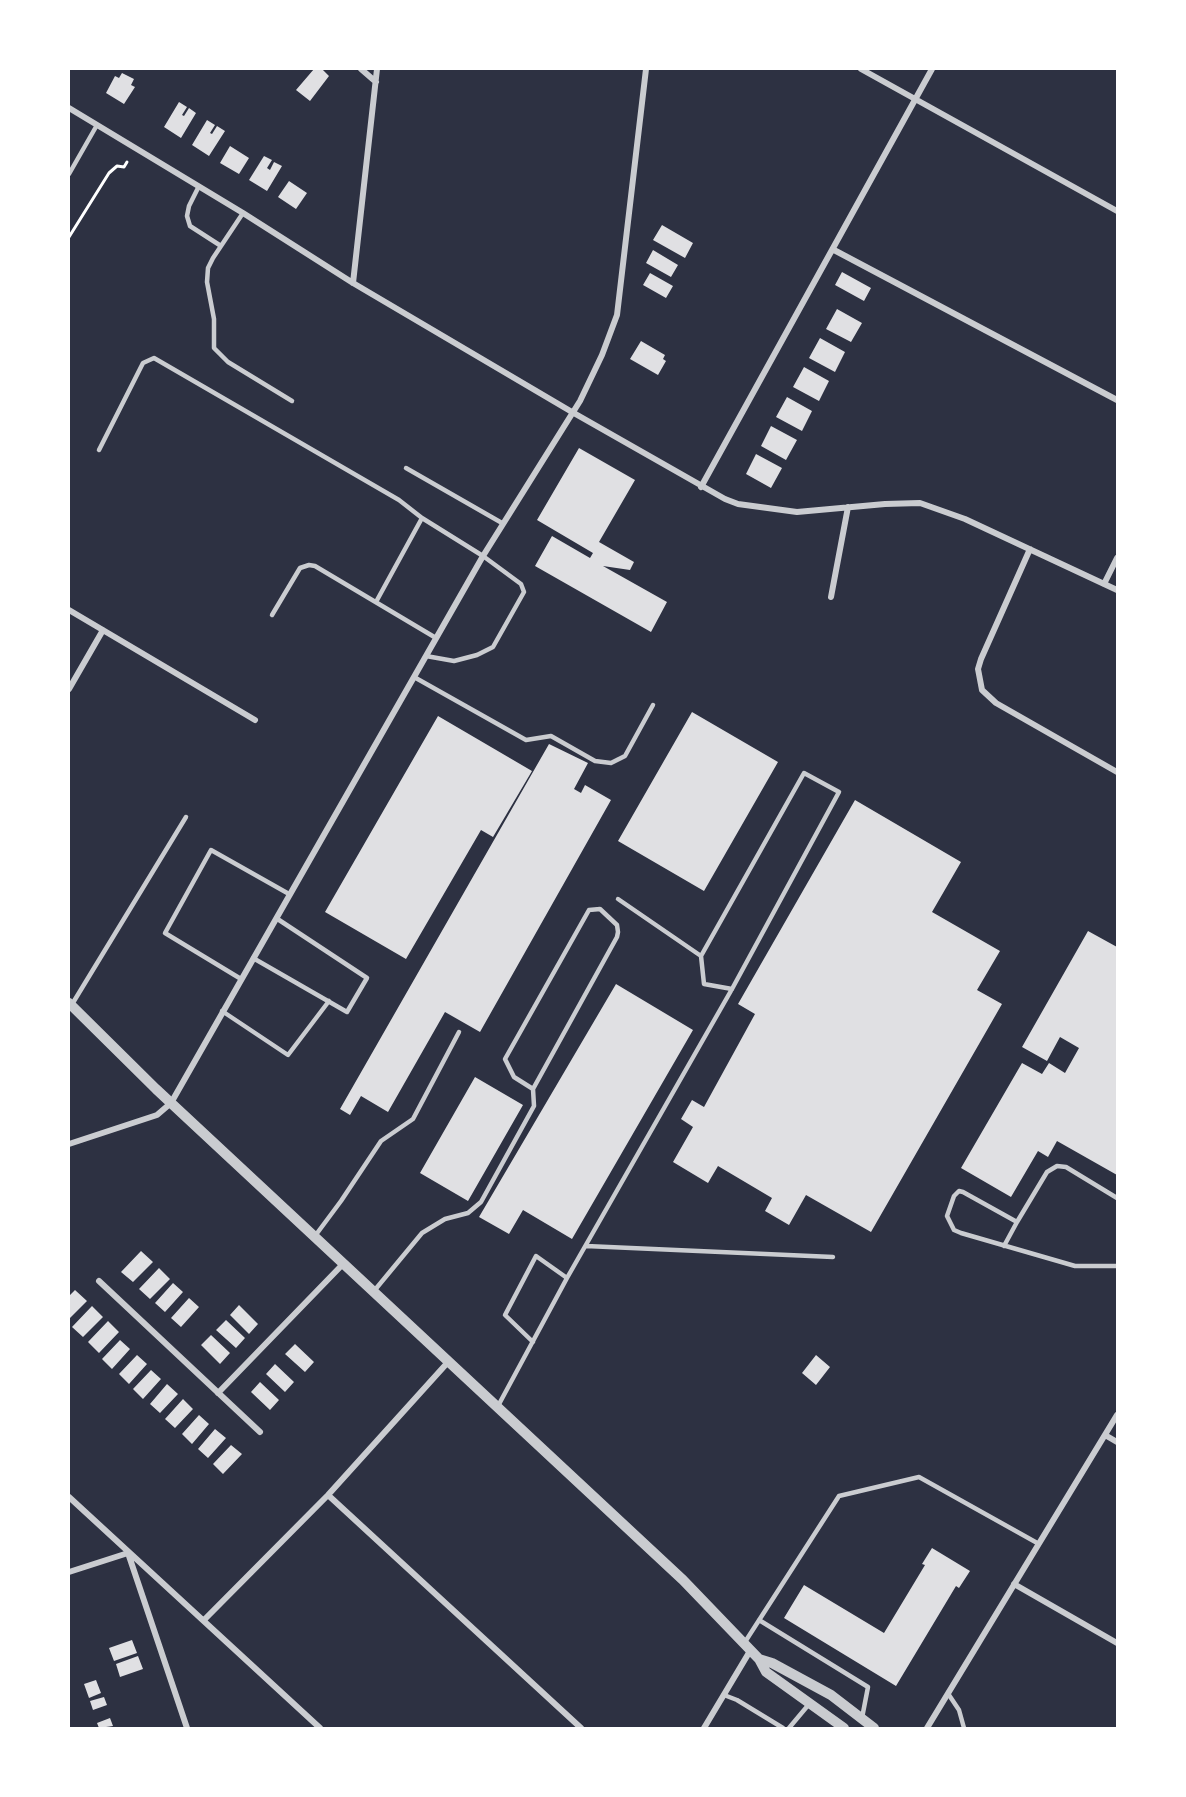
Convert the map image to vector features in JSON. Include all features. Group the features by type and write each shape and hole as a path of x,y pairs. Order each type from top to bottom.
{"street":[{"path":"361,69 376,82"},
{"path":"352,283 377,69"},
{"path":"69,1144 158,1115 171,1103 502,523 580,401 603,354 617,315 646,69"},
{"path":"861,69 1117,211"},
{"path":"701,486 834,250 932,69"},
{"path":"69,108 243,213 352,283 725,500 738,504 797,512 921,503 965,519 1117,590"},
{"path":"834,250 1117,400"},
{"path":"831,597 848,507"},
{"path":"1030,549 981,659 978,669 982,690 996,703 1117,772"},
{"path":"1104,584 1117,558"},
{"path":"69,610 255,720"},
{"path":"69,689 103,630"},
{"path":"70,1004 171,1103 683,1580 759,1659 766,1672 844,1728"},
{"path":"218,1393 344,1263"},
{"path":"99,1281 260,1432"},
{"path":"204,1620 328,1495 449,1361"},
{"path":"927,1728 1117,1415"},
{"path":"1105,1435 1117,1442"},
{"path":"328,1495 581,1728"},
{"path":"69,1497 320,1728"},
{"path":"69,1572 128,1553"},
{"path":"128,1553 187,1728"},
{"path":"1014,1584 1117,1643"},
{"path":"704,1728 724,1695 747,1647"},
{"path":"759,1659 772,1663 831,1695 874,1728"}],"lane":[{"path":"69,174 97,125"},
{"path":"199,186 189,206 187,216 190,226 221,246"},
{"path":"243,213 208,268 207,282 214,319 214,348 228,362 292,401"},
{"path":"99,450 143,363 154,358 399,500 521,584 524,592 493,647 454,662 426,656"},
{"path":"406,468 502,523"},
{"path":"376,602 422,518"},
{"path":"272,615 300,568 309,565 315,566 436,638"},
{"path":"414,677 526,740 551,736 595,761 611,763 625,756 653,705"},
{"path":"498,1406 567,1278 732,989 839,792 804,773 701,956 704,984 732,989"},
{"path":"70,1004 186,817"},
{"path":"241,979 165,933 211,850 290,894"},
{"path":"618,899 701,956"},
{"path":"374,1291 422,1233 445,1219 468,1213 481,1202 534,1106 533,1089 617,938 617,925 600,909 588,910 505,1059 514,1077 533,1089"},
{"path":"253,958 347,1012 367,978 276,918"},
{"path":"222,1011 288,1055 329,1001"},
{"path":"315,1236 342,1201 381,1141 413,1119 459,1032"},
{"path":"1004,1246 1047,1172 1057,1166 1066,1167 1117,1198"},
{"path":"1017,1222 959,1191 954,1196 947,1216 954,1230 1004,1246 1075,1266 1117,1266"},
{"path":"586,1246 833,1257"},
{"path":"533,1342 506,1315 536,1256 567,1278"},
{"path":"747,1647 759,1620 839,1496 919,1477 1039,1544"},
{"path":"759,1620 868,1687 862,1718"},
{"path":"724,1695 737,1700 783,1728"},
{"path":"949,1695 959,1710 964,1728"},
{"path":"789,1728 810,1703"}],"path":[{"path":"69,237 109,173 117,166 124,167 127,162"}],"building":[{"path":"314,69 322,69 329,76 310,101 296,90"},
{"path":"122,73 134,79 131,85 135,87 124,104 106,93 115,76 119,78"},
{"path":"179,102 187,107 182,115 184,116 189,108 196,113 181,138 164,127"},
{"path":"207,120 215,125 210,133 212,134 217,126 225,131 209,156 192,145"},
{"path":"230,146 249,158 239,174 220,163"},
{"path":"264,156 272,160 267,168 270,170 274,162 282,166 267,191 249,180"},
{"path":"289,181 307,193 296,209 278,197"},
{"path":"662,225 693,243 685,258 653,240"},
{"path":"653,250 678,265 671,277 646,263"},
{"path":"842,272 871,288 864,301 835,285"},
{"path":"650,273 673,286 666,298 643,285"},
{"path":"837,309 862,323 851,342 826,329"},
{"path":"820,338 845,352 835,372 809,358"},
{"path":"641,341 665,355 663,359 666,361 658,375 630,359"},
{"path":"804,367 829,381 819,401 793,387"},
{"path":"787,397 812,411 802,431 776,417"},
{"path":"771,426 797,440 786,460 761,446"},
{"path":"579,448 635,480 599,542 634,562 630,570 603,566 667,602 651,632 535,566 552,536 590,558 593,553 537,520"},
{"path":"756,454 782,468 771,488 746,474"},
{"path":"692,712 778,762 704,891 618,841"},
{"path":"438,716 532,771 493,837 481,830 406,959 325,912"},
{"path":"549,744 588,763 574,789 581,793 585,785 611,800 480,1032 445,1012 388,1112 361,1096 350,1115 340,1109"},
{"path":"855,800 961,862 932,912 1000,951 977,990 1002,1004 871,1232 806,1195 789,1225 765,1211 772,1198 718,1166 708,1183 673,1162 693,1127 681,1119 692,1100 704,1107 755,1014 738,1004"},
{"path":"1088,931 1117,947 1117,1175 1057,1141 1048,1157 1038,1151 1011,1197 961,1168 1022,1063 1042,1074 1049,1063 1065,1073 1079,1048 1060,1037 1047,1061 1022,1047"},
{"path":"616,984 693,1030 572,1239 523,1210 509,1234 479,1217"},
{"path":"475,1077 523,1105 468,1201 420,1173"},
{"path":"141,1251 153,1262 133,1282 121,1272"},
{"path":"159,1268 170,1279 150,1299 139,1289"},
{"path":"173,1283 183,1292 165,1312 155,1303"},
{"path":"75,1290 87,1301 69,1319 69,1296"},
{"path":"189,1298 199,1307 181,1327 171,1318"},
{"path":"239,1305 258,1324 249,1334 230,1315"},
{"path":"92,1306 103,1317 83,1337 72,1327"},
{"path":"226,1320 245,1338 236,1348 216,1330"},
{"path":"108,1321 119,1332 99,1353 88,1342"},
{"path":"211,1335 230,1353 220,1364 201,1345"},
{"path":"120,1340 130,1349 112,1369 102,1359"},
{"path":"295,1344 314,1362 305,1372 285,1354"},
{"path":"137,1355 147,1364 129,1384 119,1374"},
{"path":"816,1355 830,1367 816,1385 802,1373"},
{"path":"275,1364 294,1382 285,1392 266,1374"},
{"path":"151,1370 161,1379 143,1399 133,1389"},
{"path":"260,1382 279,1400 270,1410 251,1392"},
{"path":"167,1384 178,1394 160,1413 150,1404"},
{"path":"183,1399 193,1409 175,1428 165,1419"},
{"path":"199,1415 209,1424 192,1444 182,1434"},
{"path":"215,1429 226,1438 208,1458 198,1449"},
{"path":"231,1445 242,1454 223,1474 213,1464"},
{"path":"932,1548 970,1571 959,1588 956,1586 896,1686 784,1618 804,1585 884,1633 925,1565 922,1564"},
{"path":"132,1640 137,1653 114,1661 109,1648"},
{"path":"138,1656 143,1669 120,1677 116,1664"},
{"path":"96,1680 101,1693 89,1698 84,1684"},
{"path":"104,1697 107,1705 93,1710 90,1701"},
{"path":"110,1718 113,1726 99,1728 97,1723"}]}
